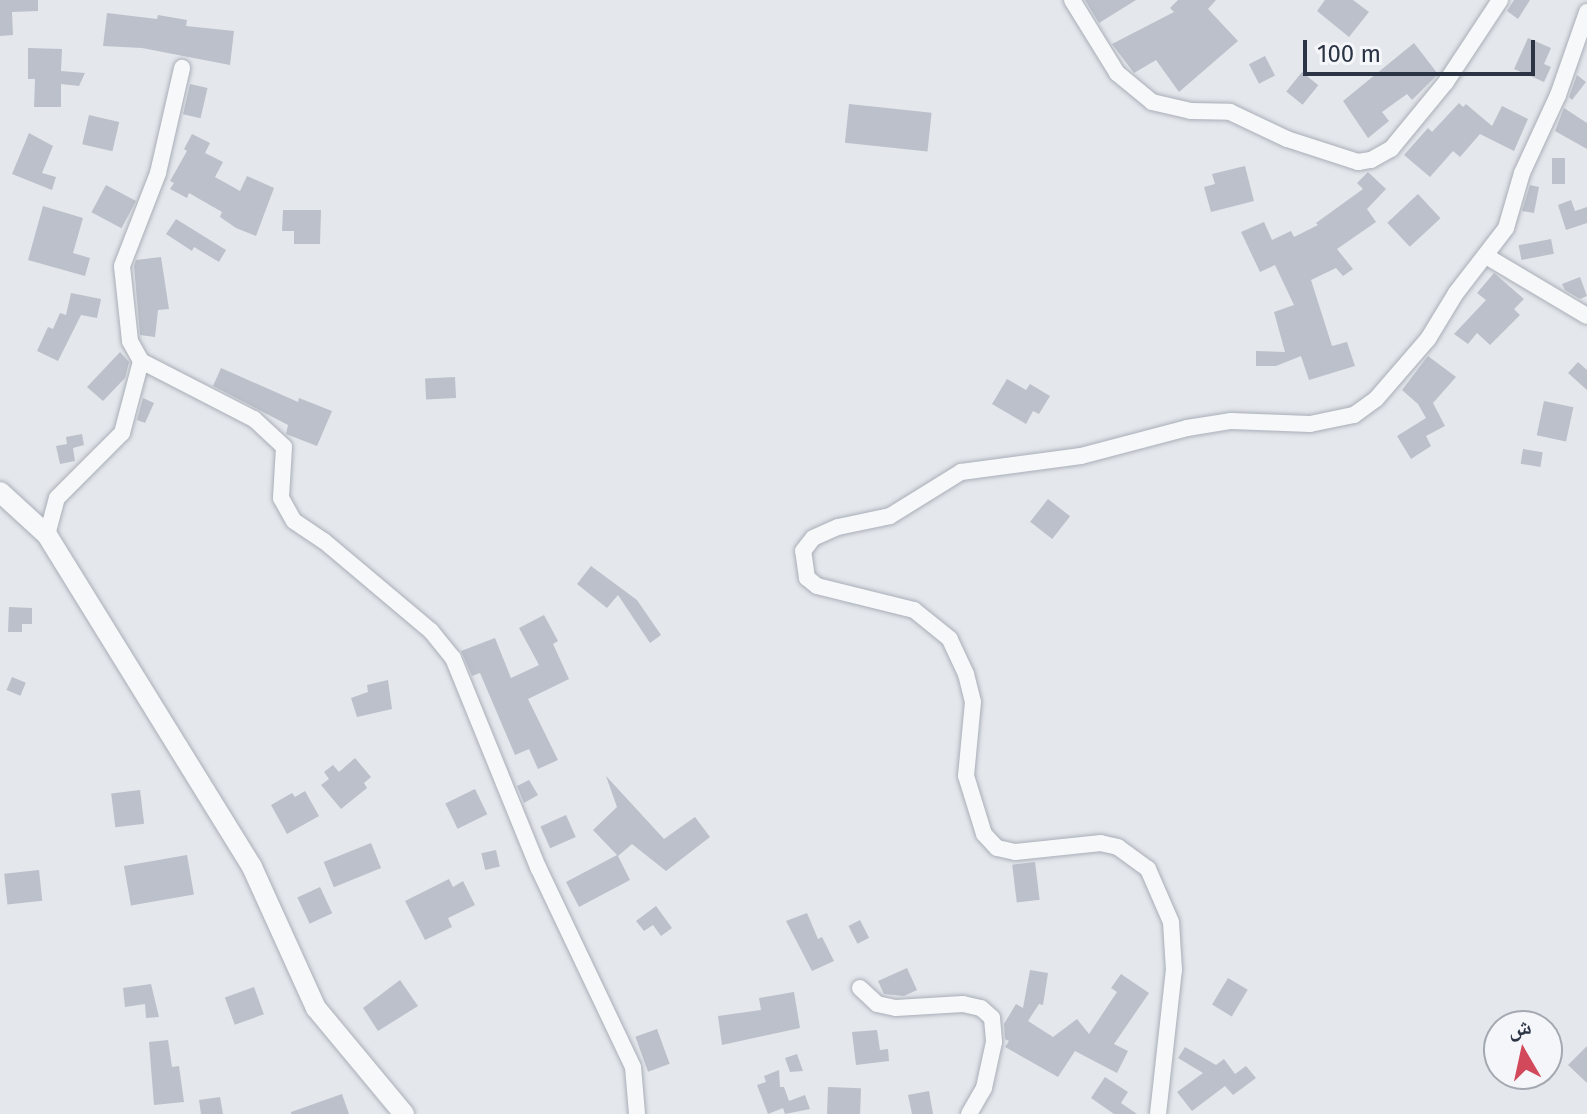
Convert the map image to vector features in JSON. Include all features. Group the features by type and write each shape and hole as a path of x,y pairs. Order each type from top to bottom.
{"street":[{"path":"1072,0 1117,73 1152,102 1191,111 1230,112 1309,148 1358,162 1371,160 1391,149 1446,82 1500,0"},
{"path":"1158,1114 1174,970 1171,922 1148,869 1134,855 1101,843 1030,851 997,848 979,824 966,776 973,702 966,674 950,639 914,610 817,586 807,578 803,551 813,538 838,527 890,516 961,472 1081,456 1187,428 1231,421 1310,424 1354,415 1376,399 1428,339 1456,293 1506,228 1522,173 1558,95 1587,12"},
{"path":"182,68 158,173 122,266 130,341 141,361 254,419 274,437 284,447 281,498 294,521 324,541 431,631 453,658 538,867 633,1067 637,1114"},
{"path":"1486,256 1587,316"},
{"path":"47,535 57,498 122,433 141,361"},
{"path":"0,492 47,535 252,867 316,1008 404,1114"},
{"path":"860,988 877,1004 896,1008 963,1004 981,1008 992,1018 994,1042 984,1088 969,1114"}],"building":[{"path":"0,0 38,0 38,11 12,12 13,35 0,36"},
{"path":"1085,0 1136,0 1099,23"},
{"path":"1178,0 1216,0 1208,9 1238,41 1179,92 1156,60 1134,73 1112,44 1174,12 1170,8"},
{"path":"1325,0 1353,0 1369,12 1349,37 1317,11"},
{"path":"1514,0 1530,0 1518,19 1507,11"},
{"path":"107,13 157,19 158,15 187,20 186,26 234,31 230,65 142,48 103,46"},
{"path":"1528,38 1551,48 1544,64 1551,67 1544,82 1514,69"},
{"path":"1414,43 1438,74 1412,100 1407,94 1382,112 1389,121 1368,138 1343,101"},
{"path":"28,48 62,49 61,71 85,73 79,86 61,84 61,107 34,107 35,79 28,79"},
{"path":"1265,56 1275,76 1259,84 1249,64"},
{"path":"1302,72 1318,85 1303,105 1286,91"},
{"path":"1577,75 1586,82 1572,100 1569,97"},
{"path":"190,84 208,88 201,118 183,114"},
{"path":"1459,103 1463,107 1466,104 1492,126 1502,106 1528,119 1514,151 1480,134 1460,157 1453,151 1430,177 1404,155 1428,128 1432,132"},
{"path":"849,104 932,113 927,151 845,143"},
{"path":"1564,108 1587,123 1587,149 1555,131"},
{"path":"89,115 119,122 112,151 82,144"},
{"path":"29,133 53,146 42,173 56,177 52,190 12,174"},
{"path":"192,134 210,143 205,153 223,162 215,177 240,191 247,176 274,188 256,236 236,228 220,217 222,212 189,193 187,198 170,189 174,183 170,181 187,151 184,149"},
{"path":"1552,158 1565,158 1565,184 1552,184"},
{"path":"1245,166 1254,201 1211,212 1204,187 1215,184 1212,174"},
{"path":"1368,172 1386,189 1367,209 1376,222 1337,249 1353,269 1343,276 1336,268 1311,280 1332,346 1347,342 1355,366 1309,380 1301,356 1276,366 1256,366 1256,351 1285,352 1274,312 1294,305 1275,265 1260,272 1241,232 1264,222 1272,240 1291,231 1294,237 1318,225 1316,223 1363,189 1357,183"},
{"path":"106,185 136,201 121,228 91,212"},
{"path":"1530,185 1539,187 1534,213 1522,211"},
{"path":"1418,194 1441,218 1410,247 1387,223"},
{"path":"1571,200 1575,211 1587,207 1587,223 1566,230 1558,205"},
{"path":"43,206 83,218 73,253 90,258 85,276 28,260"},
{"path":"283,210 321,210 320,244 294,244 294,231 282,231"},
{"path":"176,219 226,250 219,262 194,247 192,251 166,234"},
{"path":"1551,239 1554,254 1521,260 1519,245"},
{"path":"161,257 169,309 158,310 155,337 140,335 134,266 136,260"},
{"path":"1494,273 1524,299 1514,309 1520,315 1490,345 1477,333 1468,344 1454,334 1486,300 1477,293"},
{"path":"1580,277 1587,296 1580,299 1565,290 1562,284"},
{"path":"71,293 101,299 97,318 81,315 58,361 37,351 48,327 53,329 60,313 66,315"},
{"path":"120,352 129,362 125,378 103,401 87,387"},
{"path":"1428,356 1456,377 1433,403 1445,426 1426,436 1431,446 1411,459 1397,436 1426,418 1418,404 1402,390"},
{"path":"1578,362 1587,370 1587,390 1568,373"},
{"path":"221,368 298,402 299,398 332,411 317,446 286,434 288,425 213,386"},
{"path":"455,377 456,398 426,400 425,379"},
{"path":"1007,379 1026,390 1030,384 1050,396 1039,414 1033,411 1026,424 992,404"},
{"path":"143,398 154,403 145,423 137,420"},
{"path":"1544,401 1573,407 1566,441 1537,435"},
{"path":"82,434 84,445 73,448 75,461 60,464 56,446 67,444 66,437"},
{"path":"1523,449 1543,452 1540,467 1521,464"},
{"path":"1048,499 1070,516 1052,539 1030,522"},
{"path":"591,566 637,600 661,635 650,643 618,595 607,608 577,584"},
{"path":"9,607 32,608 32,624 22,624 22,632 8,632"},
{"path":"544,615 558,641 553,644 569,679 528,699 558,760 538,769 529,749 515,755 480,673 472,676 461,651 495,638 511,678 539,665 519,628"},
{"path":"12,677 26,683 20,696 7,690"},
{"path":"388,680 392,709 357,717 351,698 368,692 367,685"},
{"path":"355,758 371,777 364,783 367,788 341,809 321,785 329,779 324,772 333,765 339,772"},
{"path":"606,776 664,839 695,817 710,837 666,871 632,844 618,856 630,880 579,907 566,882 617,855 593,830 617,807"},
{"path":"529,780 538,795 524,803 517,786"},
{"path":"475,789 487,814 458,829 445,803"},
{"path":"140,790 144,824 115,827 111,794"},
{"path":"305,791 319,816 287,834 271,805 292,793 295,797"},
{"path":"566,815 576,837 550,848 540,826"},
{"path":"371,843 381,868 334,887 324,862"},
{"path":"496,850 500,867 485,870 481,853"},
{"path":"187,855 194,894 131,906 124,866"},
{"path":"1035,862 1040,900 1017,903 1012,865"},
{"path":"39,870 42,901 7,904 4,874"},
{"path":"449,879 453,887 463,881 475,905 448,918 452,927 425,940 405,901"},
{"path":"320,887 332,913 310,924 297,898"},
{"path":"656,906 672,928 661,936 653,925 644,931 636,921"},
{"path":"807,913 818,939 822,937 834,961 812,971 786,921"},
{"path":"860,920 869,938 857,944 848,926"},
{"path":"907,968 917,990 904,996 884,994 878,981"},
{"path":"1030,970 1048,973 1043,1005 1039,1004 1028,1021 1053,1037 1077,1019 1089,1034 1117,992 1111,988 1121,974 1149,993 1114,1044 1128,1051 1117,1073 1075,1051 1058,1077 1005,1047 1009,1041 1005,1039 1004,1024 1016,1004 1023,1008"},
{"path":"1228,978 1248,990 1232,1016 1212,1005"},
{"path":"400,980 418,1006 378,1031 363,1008"},
{"path":"151,984 159,1017 146,1018 145,1004 125,1007 123,988"},
{"path":"254,987 264,1014 235,1025 225,998"},
{"path":"794,992 800,1028 722,1045 718,1016 761,1010 759,998"},
{"path":"657,1029 670,1064 648,1072 635,1037"},
{"path":"877,1030 880,1050 888,1049 889,1061 856,1065 852,1032"},
{"path":"168,1040 172,1067 179,1066 184,1102 154,1105 149,1042"},
{"path":"1587,1046 1587,1083 1568,1065"},
{"path":"1185,1047 1216,1065 1224,1059 1235,1074 1246,1066 1256,1078 1233,1095 1225,1086 1192,1111 1177,1092 1203,1073 1178,1058"},
{"path":"797,1054 803,1071 790,1072 785,1058"},
{"path":"779,1070 780,1087 784,1087 789,1101 805,1095 810,1109 785,1114 783,1108 768,1114 757,1085 766,1082 764,1076"},
{"path":"1105,1077 1128,1092 1121,1103 1137,1114 1114,1114 1091,1098"},
{"path":"828,1087 861,1088 860,1114 827,1114"},
{"path":"929,1091 933,1114 912,1114 908,1095"},
{"path":"342,1094 349,1114 291,1114 291,1112"},
{"path":"220,1097 223,1114 201,1114 199,1100"}]}
